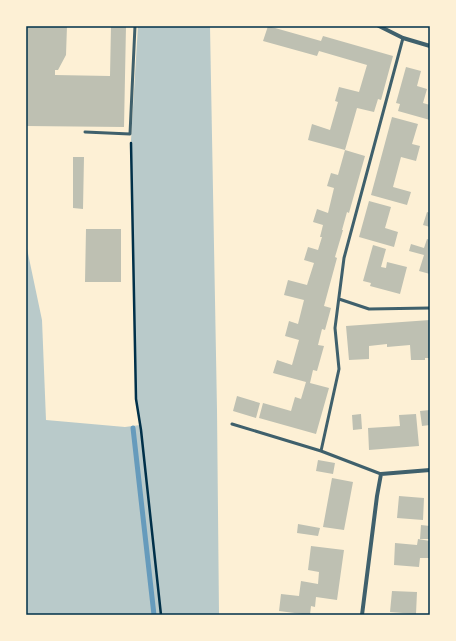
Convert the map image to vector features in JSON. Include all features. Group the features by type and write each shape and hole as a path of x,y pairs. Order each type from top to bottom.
{"street":[{"path":"379,26 403,38 430,46"},
{"path":"362,615 381,474 430,470"}],"lane":[{"path":"85,132 130,134 135,26"},
{"path":"321,451 339,369 336,328 344,258 403,38"},
{"path":"339,299 369,309 430,308"},
{"path":"232,424 321,451 381,474"}],"path":[{"path":"130,134 136,400 141,430 161,615"}],"shaded area":[{"path":"138,26 210,26 219,615 26,615 26,244 42,320 46,420 125,427 140,425 136,399 131,140"}],"building":[{"path":"26,26 67,26 66,55 58,70 55,70 55,75 110,76 111,26 126,26 124,127 26,126"},
{"path":"268,26 321,41 323,36 393,56 381,100 378,99 374,112 357,108 345,150 308,140 312,124 330,130 338,102 335,101 339,87 359,92 367,65 319,51 317,56 263,41"},
{"path":"406,67 421,71 417,86 427,89 423,103 430,105 430,120 398,111 400,104 396,103"},
{"path":"392,117 418,124 412,144 420,146 416,161 401,157 393,187 411,192 407,205 371,195"},
{"path":"345,150 365,156 349,213 347,212 335,257 337,258 324,306 331,308 325,330 322,329 318,345 324,346 317,371 313,370 310,383 329,388 316,434 259,418 263,403 291,411 295,397 301,399 306,382 273,373 277,360 292,365 299,340 285,336 289,321 298,324 304,300 284,295 288,280 307,285 314,263 304,260 308,247 318,250 322,237 320,237 323,225 313,222 317,209 328,213 334,188 327,186 331,173 338,175"},
{"path":"73,157 84,157 83,209 73,208"},
{"path":"369,201 391,207 385,228 398,232 394,247 359,237"},
{"path":"427,212 430,213 430,227 423,225"},
{"path":"86,229 121,229 121,282 85,282"},
{"path":"427,239 430,240 430,274 419,271 424,255 409,251 411,244 424,248"},
{"path":"373,245 386,249 381,267 386,268 387,262 407,267 400,294 370,286 371,283 363,281"},
{"path":"430,320 430,358 425,358 425,360 411,360 410,345 387,347 387,344 369,346 369,359 349,360 346,326"},
{"path":"237,396 260,403 256,418 233,411"},
{"path":"430,410 430,425 422,426 420,411"},
{"path":"361,414 362,429 353,430 352,415"},
{"path":"416,414 419,446 369,450 368,428 400,426 399,415"},
{"path":"318,460 335,463 333,474 316,471"},
{"path":"332,478 353,482 344,530 323,527"},
{"path":"399,496 424,498 423,520 397,518"},
{"path":"298,524 320,528 318,536 297,533"},
{"path":"421,525 430,526 430,539 420,539"},
{"path":"418,539 430,541 430,558 420,558 419,567 394,565 395,543 417,545"},
{"path":"311,546 344,550 337,600 316,597 315,607 311,606 310,615 279,611 281,594 299,596 301,581 318,584 319,572 308,570"},
{"path":"392,591 417,592 416,614 390,612"}],"waterway":[{"path":"133,428 154,615"}]}
